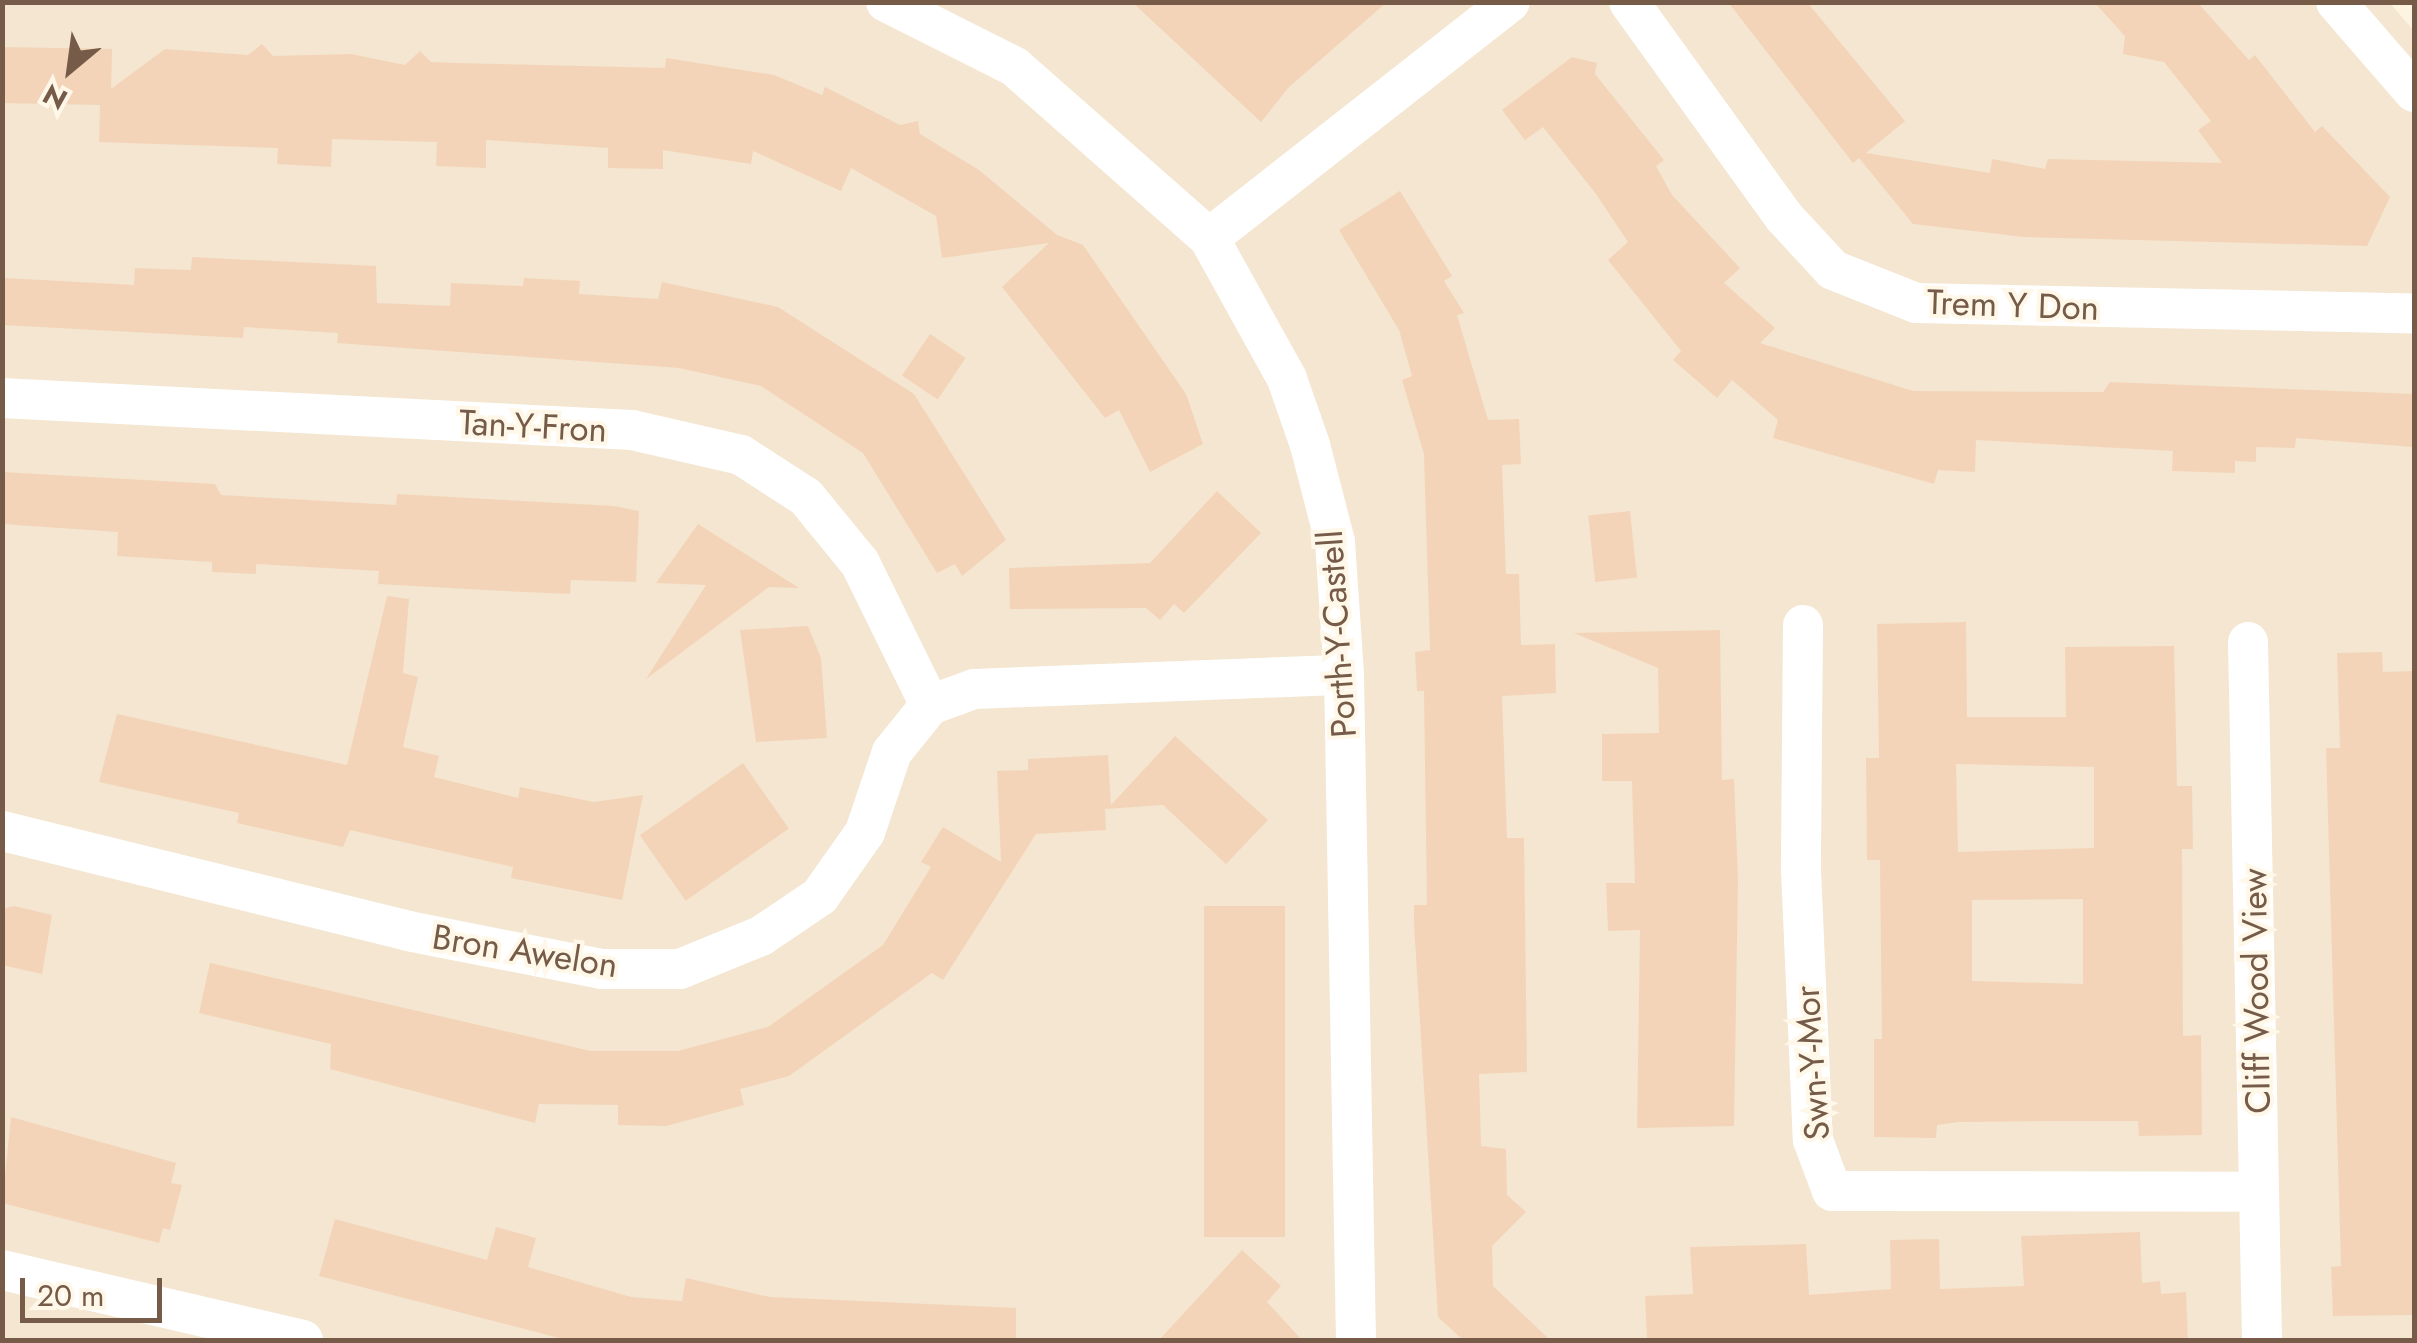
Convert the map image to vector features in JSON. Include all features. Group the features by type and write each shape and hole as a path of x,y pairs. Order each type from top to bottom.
{"street":[{"name":"Porth-Y-Castell","path":"886,2 1015,67 1209,238 1287,379 1310,445 1335,542 1344,674 1356,1340"},
{"path":"1209,238 1510,2"},
{"name":"Trem Y Don","path":"1629,2 1784,217 1833,270 1916,302 2414,313"},
{"path":"2336,2 2414,92"},
{"name":"Tan-Y-Fron","path":"2,398 632,430 741,455 806,497 860,563 930,705"},
{"name":"Swn-Y-Mor","path":"1804,625 1801,870 1812,1121 1832,1191 2259,1192"},
{"name":"Cliff Wood View","path":"2248,642 2262,1340"},
{"path":"930,705 974,689 1344,674"},
{"name":"Bron Awelon","path":"2,832 427,935 602,969 680,969 761,936 820,896 865,832 892,752 930,705"},
{"path":"2,1270 304,1340"}],"shaded area":[{"path":"2389,2 2414,31 2414,1340 3,1340 3,3"}],"building":[{"path":"1132,2 1387,2 1288,88 1261,122"},
{"path":"1728,2 1807,2 1905,121 1866,153 1990,173 1992,159 2045,169 2048,159 2222,163 2198,130 2211,121 2164,62 2123,54 2125,36 2094,2 2197,2 2249,60 2255,55 2315,132 2322,126 2390,197 2367,246 2024,237 1913,224 1859,158 1853,163"},
{"path":"262,44 273,56 351,54 405,65 420,51 431,62 457,63 665,68 666,58 774,75 822,95 825,87 900,125 918,121 920,134 979,170 1057,235 1083,245 1186,394 1203,444 1150,472 1119,410 1105,418 1002,287 1049,243 942,258 936,216 851,168 841,191 753,151 751,164 663,150 663,169 608,168 608,148 486,140 486,168 436,166 437,142 332,139 331,167 277,164 278,148 99,142 100,105 2,103 2,47 112,49 111,89 165,49 248,55"},
{"path":"1572,57 1597,63 1595,74 1664,160 1656,166 1672,195 1740,268 1724,283 1775,328 1760,343 1913,391 2103,392 2110,382 2414,394 2414,447 2296,438 2295,448 2256,447 2256,462 2235,461 2235,473 2172,471 2173,451 1976,440 1975,472 1938,470 1934,484 1773,438 1778,420 1732,380 1717,398 1673,360 1681,351 1608,260 1628,242 1596,194 1543,127 1525,140 1502,110"},
{"path":"1400,191 1452,276 1444,281 1464,313 1457,315 1488,420 1519,419 1521,464 1502,465 1506,574 1519,574 1521,645 1555,644 1556,693 1502,696 1507,838 1524,838 1527,1072 1479,1074 1481,1146 1506,1149 1507,1195 1526,1212 1492,1246 1493,1286 1550,1340 1463,1340 1438,1317 1414,924 1414,905 1427,905 1424,691 1417,691 1415,652 1430,650 1424,454 1402,380 1412,376 1399,330 1339,230"},
{"path":"192,257 376,266 377,303 450,306 451,283 523,286 524,278 580,281 579,294 658,299 662,282 778,307 914,394 1006,540 962,576 955,564 937,573 863,453 761,386 679,368 337,343 338,333 244,327 243,338 3,325 5,278 134,285 135,268 191,270"},
{"path":"930,334 966,358 938,399 902,375"},
{"path":"2,472 215,484 221,495 396,505 397,494 614,506 639,511 636,582 571,580 570,594 504,591 378,584 379,571 256,564 256,574 212,572 212,562 117,556 118,532 2,524"},
{"path":"1217,491 1261,533 1184,613 1174,604 1160,620 1146,608 1010,609 1009,568 1150,563"},
{"path":"1630,511 1637,578 1595,582 1588,515"},
{"path":"698,524 799,588 769,587 646,679 706,585 656,583"},
{"path":"387,596 409,599 403,673 418,677 403,747 439,756 434,777 518,798 520,787 594,802 643,795 622,900 511,878 513,867 350,830 343,847 237,823 239,813 99,782 117,714 347,765"},
{"path":"1966,622 1967,717 2066,717 2065,647 2174,646 2177,786 2192,786 2193,849 2182,849 2183,1036 2201,1035 2202,1135 2139,1136 2138,1121 2057,1121 1959,1122 1937,1125 1936,1138 1874,1137 1874,1039 1882,1039 1880,860 1867,860 1866,758 1879,758 1877,624","holes":["1956,764 2094,767 2094,848 1958,852","2083,899 2083,984 1972,981 1972,900"]},
{"path":"808,626 821,658 827,738 756,742 740,630"},
{"path":"1720,630 1722,780 1734,779 1738,880 1734,1126 1637,1128 1640,930 1608,931 1606,883 1635,883 1632,781 1602,781 1602,734 1659,733 1658,668 1574,633"},
{"path":"2382,652 2383,672 2414,671 2414,1315 2333,1316 2331,1267 2341,1266 2326,748 2340,748 2337,653"},
{"path":"1175,736 1268,820 1226,864 1163,805 1105,809 1106,830 1036,834 943,980 932,973 789,1076 740,1089 744,1105 666,1126 618,1125 618,1105 539,1104 535,1123 330,1069 331,1044 199,1013 210,963 591,1051 678,1051 768,1027 883,945 931,867 921,862 943,827 1001,862 997,771 1028,770 1028,759 1108,755 1111,805"},
{"path":"743,763 789,829 686,901 640,835"},
{"path":"14,906 52,915 42,974 2,965 2,909"},
{"path":"1204,906 1285,906 1285,1237 1204,1237"},
{"path":"11,1117 176,1163 171,1183 182,1185 170,1230 163,1228 159,1243 2,1203"},
{"path":"335,1219 487,1260 496,1227 536,1238 528,1267 631,1297 682,1301 686,1278 770,1297 1016,1308 1016,1340 567,1340 319,1276"},
{"path":"2140,1232 2142,1283 2160,1281 2161,1294 2186,1292 2188,1340 1647,1340 1645,1296 1693,1294 1690,1247 1806,1244 1809,1295 1891,1289 1890,1240 1939,1239 1940,1289 2024,1286 2021,1236"},
{"path":"1242,1250 1281,1286 1267,1302 1302,1340 1159,1340"}]}
